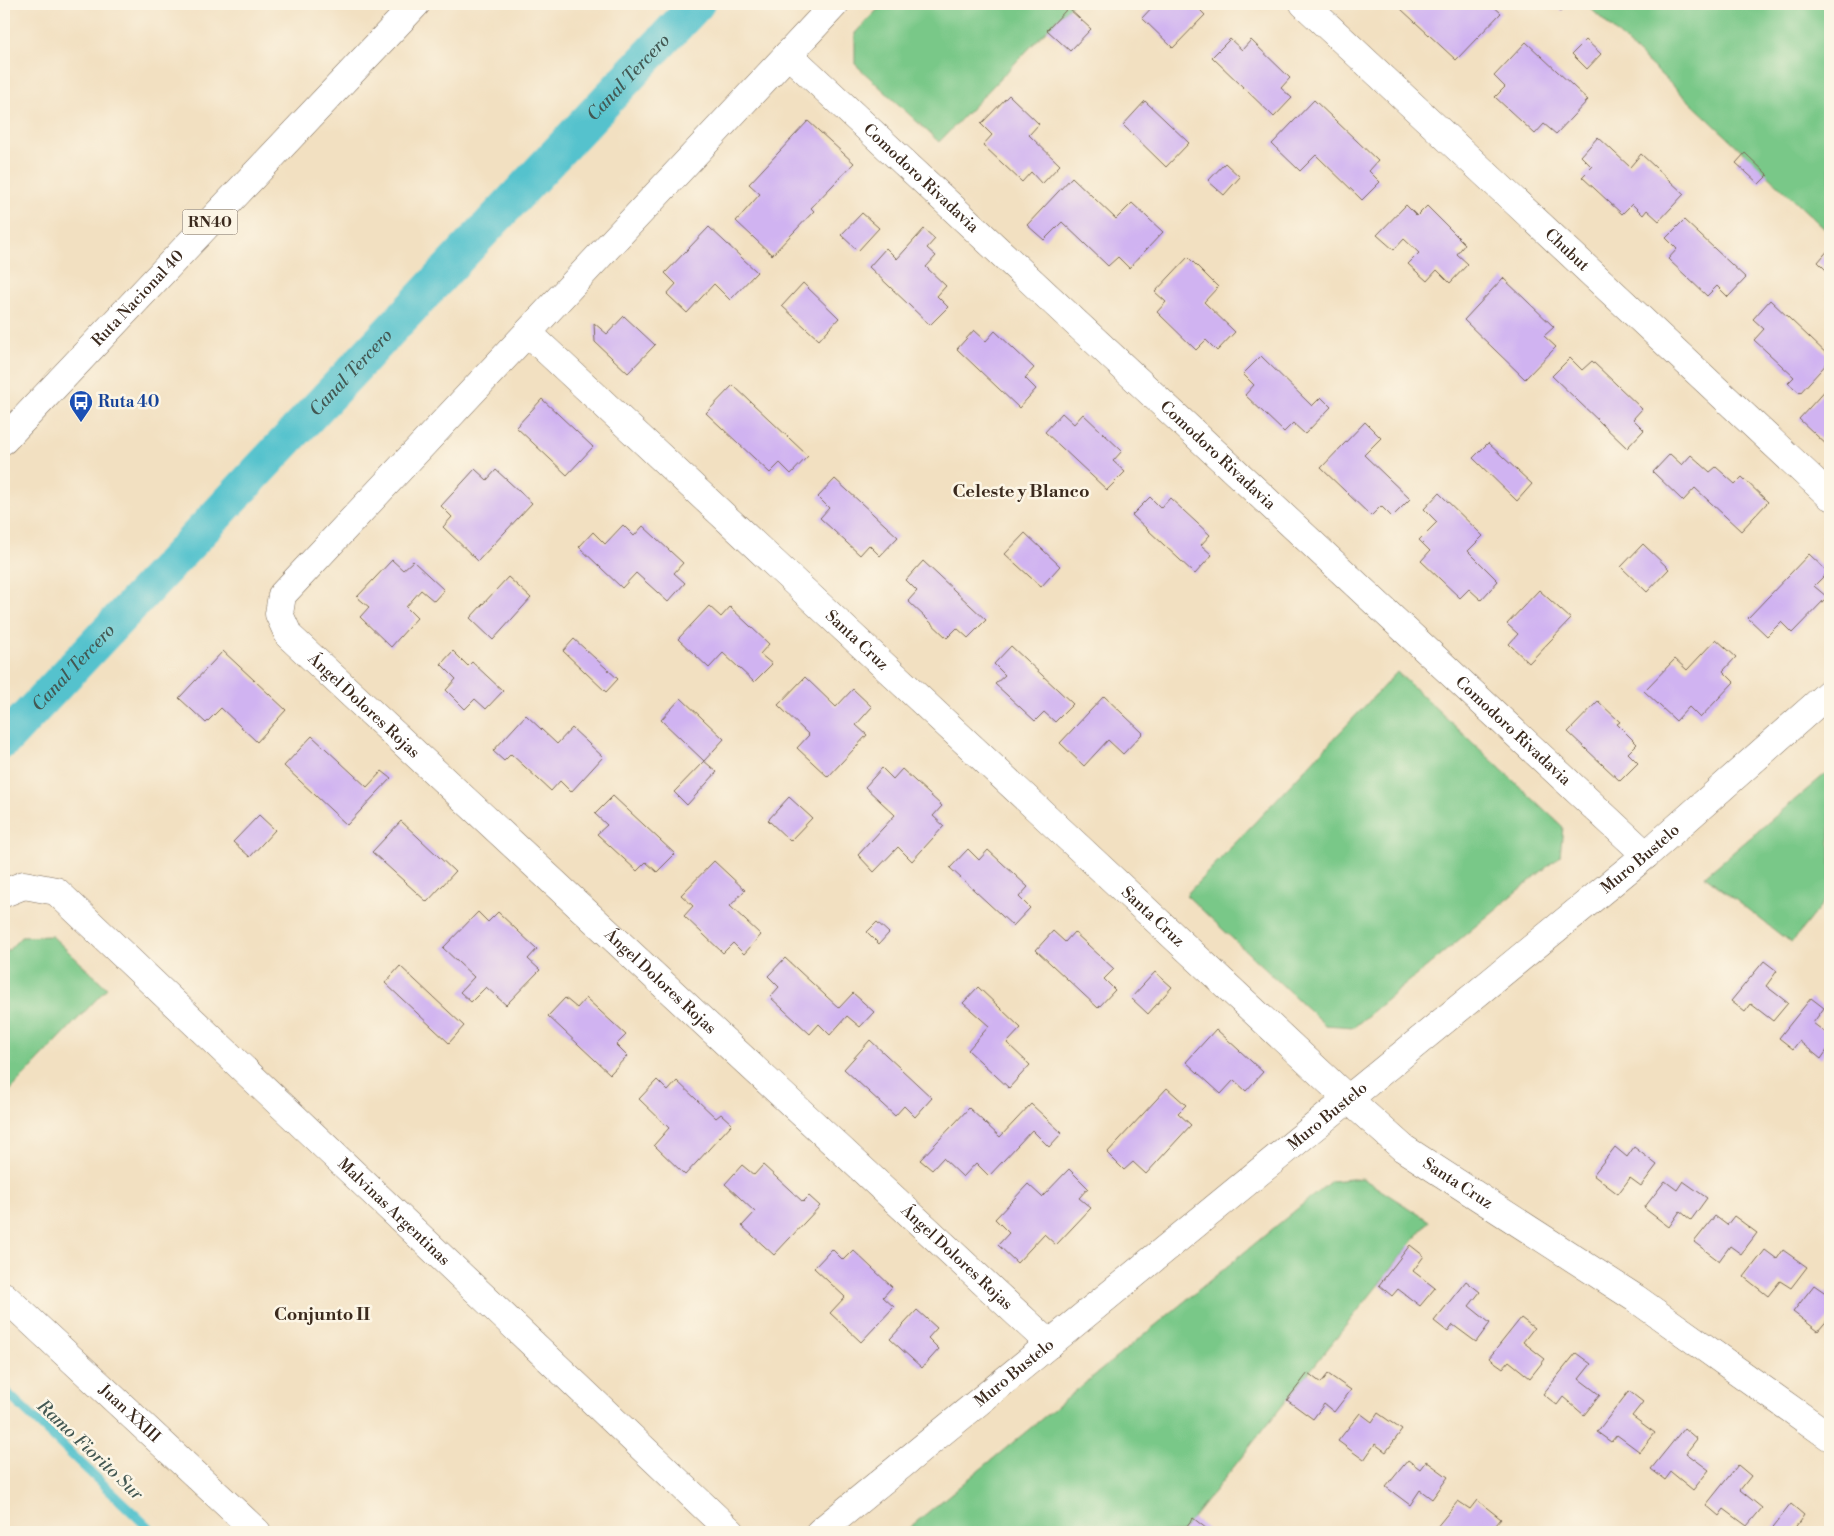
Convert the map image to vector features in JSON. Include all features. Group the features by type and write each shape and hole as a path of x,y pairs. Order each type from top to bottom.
{"main road":[{"name":"Ruta Nacional 40","path":"4,440 416,4"},
{"path":"528,333 835,4"},
{"name":"Chubut","path":"1304,4 1830,496"},
{"name":"Comodoro Rivadavia","path":"788,54 1646,855"},
{"name":"Ángel Dolores Rojas","path":"528,333 282,595 279,614 289,636 1050,1344"},
{"name":"Santa Cruz","path":"528,333 1348,1099 1403,1148 1635,1298 1830,1437"},
{"name":"Muro Bustelo","path":"820,1532 1646,855 1830,692"},
{"name":"Malvinas Argentinas","path":"4,893 24,885 56,891 731,1532"},
{"name":"Juan XXIII","path":"4,1296 257,1532"}],"green space":[{"path":"883,4 1072,4 939,142 855,64 855,33"},
{"path":"1586,4 1830,4 1830,234"},
{"path":"1397,672 1563,827 1560,856 1354,1027 1325,1025 1186,895"},
{"path":"1830,770 1830,894 1791,943 1705,876"},
{"path":"52,936 107,988 4,1097 4,955 21,937"},
{"path":"1362,1178 1429,1221 1182,1532 904,1532 1331,1181"}],"building":[{"path":"1155,4 1194,4 1205,15 1173,48 1142,18"},
{"path":"1406,4 1491,4 1501,13 1456,60 1401,9"},
{"path":"1553,4 1568,4 1561,11"},
{"path":"1068,8 1091,29 1070,51 1047,30"},
{"path":"1230,39 1242,50 1251,40 1290,78 1281,88 1292,98 1274,117 1212,57"},
{"path":"1586,40 1601,54 1587,69 1572,54"},
{"path":"1526,42 1588,100 1556,134 1544,124 1535,134 1495,97 1505,87 1494,76"},
{"path":"1009,95 1039,124 1029,135 1060,165 1042,184 1031,172 1022,182 983,145 992,135 981,124"},
{"path":"1314,100 1378,161 1369,171 1380,182 1362,200 1316,155 1300,171 1272,144"},
{"path":"1145,101 1189,143 1166,167 1123,125"},
{"path":"808,121 854,163 811,208 814,211 772,255 736,221 760,194 749,184"},
{"path":"1598,137 1630,167 1641,154 1684,194 1659,221 1647,210 1643,215 1632,204 1622,214 1582,177 1592,167 1581,156"},
{"path":"1745,153 1768,175 1759,184 1736,163"},
{"path":"1225,163 1240,177 1224,195 1208,181"},
{"path":"1072,177 1116,219 1132,203 1163,232 1129,268 1118,257 1108,266 1062,222 1044,240 1027,225"},
{"path":"1406,205 1417,216 1427,206 1465,244 1457,254 1468,264 1450,283 1437,270 1427,281 1408,264 1419,253 1404,239 1394,250 1377,235"},
{"path":"862,213 879,228 858,251 841,235"},
{"path":"1684,220 1746,278 1728,297 1717,286 1707,296 1668,259 1677,249 1666,238"},
{"path":"709,227 757,272 730,300 714,284 687,313 667,294 676,284 665,273"},
{"path":"924,229 935,239 927,248 936,256 926,267 946,286 937,296 948,307 930,325 869,267 886,248 897,259"},
{"path":"1830,248 1830,274 1818,262"},
{"path":"1188,257 1218,287 1204,302 1235,332 1217,351 1206,340 1196,350 1157,312 1166,302 1155,292"},
{"path":"1503,278 1554,327 1544,336 1556,347 1525,379 1464,320"},
{"path":"803,283 839,318 819,340 782,306"},
{"path":"1770,300 1830,357 1830,360 1800,393 1788,383 1794,377 1754,340 1764,329 1753,319"},
{"path":"624,316 655,345 628,373 595,342 594,323 607,334"},
{"path":"974,330 986,341 995,331 1034,368 1025,378 1036,389 1019,408 957,349"},
{"path":"1261,356 1312,406 1321,397 1331,407 1305,434 1293,423 1284,432 1245,395 1254,385 1243,374"},
{"path":"1570,358 1582,370 1592,361 1642,409 1633,419 1644,430 1627,448 1552,376"},
{"path":"733,385 808,456 791,474 780,463 770,473 706,413"},
{"path":"1830,385 1830,448 1799,419"},
{"path":"542,399 593,447 567,475 516,427"},
{"path":"1062,413 1074,424 1083,414 1122,451 1113,461 1125,472 1107,490 1045,432"},
{"path":"1365,422 1381,438 1364,455 1410,499 1392,517 1381,506 1371,516 1321,468"},
{"path":"1488,443 1532,484 1517,501 1473,458"},
{"path":"1670,454 1682,465 1691,455 1710,472 1716,467 1735,484 1742,477 1768,502 1741,531 1695,488 1683,501 1653,472"},
{"path":"475,469 487,480 496,470 532,503 478,561 443,527 452,517 441,506"},
{"path":"835,479 898,537 880,556 869,545 860,555 820,518 829,508 818,497"},
{"path":"1439,493 1483,536 1468,551 1498,581 1481,600 1469,589 1460,598 1421,561 1430,551 1419,540 1437,522 1424,509"},
{"path":"1150,497 1161,508 1170,498 1210,535 1201,545 1212,555 1195,574 1132,515"},
{"path":"623,525 634,536 643,526 683,563 674,573 685,583 668,602 636,573 622,588 579,547 593,532 605,544"},
{"path":"1025,533 1060,566 1041,587 1005,554"},
{"path":"1643,544 1669,569 1647,592 1621,567"},
{"path":"1809,554 1828,572 1814,586 1827,597 1792,633 1781,622 1767,636 1748,618"},
{"path":"392,560 403,570 413,561 444,590 434,601 421,590 406,607 417,618 391,647 360,617 369,607 357,597"},
{"path":"923,561 986,620 968,638 957,628 947,638 908,601 917,591 906,580"},
{"path":"508,577 531,598 493,640 470,618"},
{"path":"1539,590 1571,619 1529,663 1509,644 1518,634 1507,624"},
{"path":"709,606 721,617 730,607 769,644 760,654 772,664 754,682 723,653 709,668 678,639"},
{"path":"574,639 618,679 606,692 563,651"},
{"path":"1716,639 1736,657 1723,671 1734,682 1700,718 1689,707 1676,721 1644,691 1675,659 1687,670"},
{"path":"1011,646 1073,704 1055,722 1044,712 1035,721 995,684 1005,675 994,664"},
{"path":"223,651 286,710 257,742 221,708 206,723 179,698"},
{"path":"453,651 468,666 472,662 503,691 486,709 475,699 465,709 446,690 456,679 441,664"},
{"path":"805,677 836,707 853,689 872,707 856,725 867,735 828,777 797,748 809,735 778,705"},
{"path":"1104,696 1143,733 1123,754 1108,740 1084,766 1060,743"},
{"path":"681,698 724,739 704,761 661,720"},
{"path":"1598,701 1620,722 1617,724 1637,744 1628,753 1638,763 1620,781 1568,732"},
{"path":"526,715 557,744 572,728 603,757 571,792 560,781 551,791 511,754 504,761 493,751"},
{"path":"312,736 367,787 382,771 391,778 347,825 284,766"},
{"path":"704,761 717,772 687,805 674,792"},
{"path":"882,768 893,779 902,769 942,806 933,816 944,826 912,861 898,847 874,872 858,855 895,815 865,787"},
{"path":"613,796 675,854 657,872 646,862 637,871 597,834 607,825 595,814"},
{"path":"789,797 812,818 790,841 768,820"},
{"path":"259,815 275,830 250,857 233,842"},
{"path":"401,821 455,872 427,902 372,852"},
{"path":"968,849 979,860 988,850 1028,887 1019,897 1030,908 1013,926 950,868"},
{"path":"714,861 745,890 730,906 761,935 744,954 733,943 723,953 684,916 693,906 681,895"},
{"path":"478,912 488,922 498,912 537,949 528,959 540,970 506,1005 486,987 471,1002 460,992 474,977 443,948"},
{"path":"877,922 889,933 879,944 867,932"},
{"path":"1053,931 1065,942 1074,932 1114,969 1104,979 1115,990 1098,1008 1036,950"},
{"path":"785,958 839,1008 853,993 874,1012 860,1027 847,1016 830,1035 819,1024 810,1034 770,997 779,987 768,976"},
{"path":"1764,961 1777,971 1766,986 1788,1003 1773,1021 1751,1004 1745,1012 1731,1001"},
{"path":"400,966 464,1026 449,1043 385,983"},
{"path":"1155,972 1172,987 1148,1014 1131,998"},
{"path":"978,987 1021,1028 1007,1043 1030,1065 1009,1088 968,1050 989,1026 963,1003"},
{"path":"565,998 577,1008 586,998 626,1035 616,1045 627,1056 610,1074 548,1016"},
{"path":"1811,998 1824,1008 1813,1023 1830,1036 1830,1046 1821,1059 1799,1041 1793,1049 1779,1038"},
{"path":"1216,1029 1263,1072 1246,1091 1234,1080 1221,1094 1186,1062"},
{"path":"870,1040 932,1098 915,1117 904,1106 895,1116 844,1069"},
{"path":"657,1080 668,1091 677,1081 716,1118 721,1114 732,1124 685,1175 654,1145 669,1128 639,1099"},
{"path":"1167,1088 1186,1105 1178,1113 1191,1125 1146,1174 1133,1162 1124,1170 1107,1153"},
{"path":"1031,1104 1062,1133 1049,1147 1032,1130 989,1176 976,1163 963,1177 943,1158 932,1170 920,1160 969,1108 1000,1137"},
{"path":"1615,1147 1627,1157 1634,1147 1657,1165 1641,1186 1630,1178 1618,1194 1593,1175"},
{"path":"742,1165 754,1175 763,1165 803,1202 809,1196 820,1206 774,1255 742,1226 755,1212 725,1184"},
{"path":"1069,1169 1088,1188 1079,1198 1091,1208 1056,1245 1044,1234 1017,1263 998,1245 1009,1233 995,1219 1028,1184 1042,1197"},
{"path":"1665,1181 1677,1190 1683,1181 1707,1198 1691,1220 1680,1211 1669,1227 1644,1208"},
{"path":"1715,1216 1727,1225 1734,1216 1757,1233 1741,1254 1730,1246 1719,1261 1694,1242"},
{"path":"1410,1245 1424,1256 1413,1271 1435,1288 1420,1306 1398,1289 1392,1296 1379,1285"},
{"path":"832,1249 843,1260 853,1250 892,1287 883,1297 894,1307 861,1342 830,1313 845,1297 814,1268"},
{"path":"1765,1250 1777,1259 1783,1250 1807,1267 1791,1288 1780,1281 1768,1296 1744,1277"},
{"path":"1466,1281 1480,1292 1469,1306 1490,1323 1476,1342 1453,1325 1448,1332 1434,1321"},
{"path":"1814,1285 1827,1294 1830,1289 1830,1317 1818,1331 1793,1312"},
{"path":"917,1310 937,1328 928,1338 939,1349 922,1368 890,1339"},
{"path":"1521,1318 1534,1328 1523,1342 1545,1359 1530,1378 1509,1361 1503,1368 1489,1358"},
{"path":"1576,1353 1591,1364 1579,1379 1600,1395 1584,1415 1563,1397 1557,1405 1543,1394"},
{"path":"1308,1373 1321,1383 1328,1374 1351,1390 1334,1412 1324,1404 1313,1419 1287,1400"},
{"path":"1629,1391 1643,1402 1632,1416 1655,1433 1640,1452 1617,1435 1611,1442 1597,1432"},
{"path":"1360,1413 1372,1422 1378,1413 1402,1430 1386,1452 1375,1444 1364,1460 1338,1441"},
{"path":"1684,1428 1697,1439 1686,1453 1709,1470 1693,1490 1671,1472 1665,1480 1651,1469"},
{"path":"1408,1460 1420,1469 1426,1461 1448,1477 1432,1499 1420,1490 1410,1505 1386,1487"},
{"path":"1738,1465 1751,1476 1740,1490 1762,1508 1747,1526 1724,1509 1719,1516 1706,1505"},
{"path":"1477,1500 1501,1519 1490,1532 1442,1532 1436,1528 1458,1501 1470,1509"},
{"path":"1791,1504 1804,1515 1794,1529 1797,1532 1769,1532"},
{"path":"1193,1518 1207,1529 1205,1532 1182,1532"}],"waterway":[{"name":"Canal Tercero","path":"4,741 697,4"},
{"name":"Ramo Fiorito Sur","path":"4,1390 153,1532"}],"place":[{"name":"Ruta 40","path":"81,423"}],"district":[{"name":"Celeste y Blanco","path":"1021,491"},
{"name":"Conjunto II","path":"322,1314"}]}
